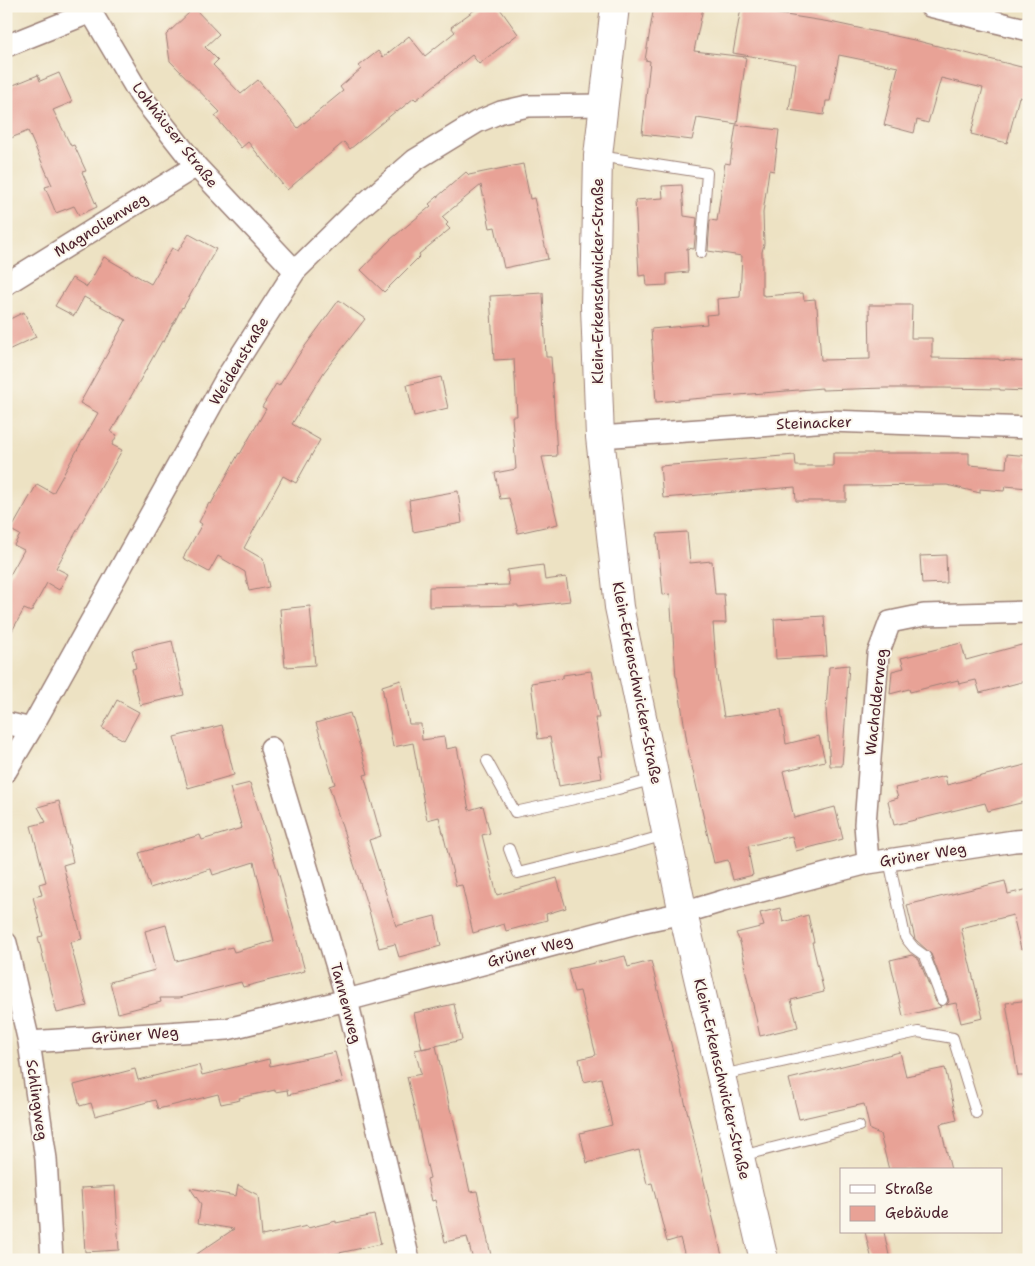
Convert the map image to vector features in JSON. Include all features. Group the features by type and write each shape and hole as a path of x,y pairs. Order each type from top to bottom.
{"street":[{"name":"Klein-Erkenschwicker-Straße","path":"615,6 598,156 595,307 600,437 619,607 683,914 764,1260"},
{"path":"930,6 1029,30"},
{"name":"Lohhäuser Straße","path":"6,46 96,8 140,95 196,166 295,271"},
{"name":"Weidenstraße","path":"6,771 227,377 295,271 353,214 415,160 477,122 501,112 528,106 604,105"},
{"name":"Magnolienweg","path":"6,284 196,166"},
{"name":"Steinacker","path":"600,437 829,421 1029,428"},
{"name":"Wacholderweg","path":"868,863 865,824 878,654 890,622 924,615 1029,612"},
{"path":"6,723 31,729"},
{"name":"Tannenweg","path":"271,748 347,1000 409,1260"},
{"name":"Grüner Weg","path":"29,1042 227,1029 347,1000 640,922 683,914 723,901 868,863 1029,840"},
{"name":"Schlingweg","path":"6,943 29,1042 46,1159 52,1260"}],"lane":[{"path":"598,156 707,173 701,253"},
{"path":"487,760 515,812 611,792 655,779"},
{"path":"509,850 518,873 623,847 666,834"},
{"path":"889,860 905,937 914,948 925,956 942,1000"},
{"path":"721,1075 918,1032 953,1038 976,1113"},
{"path":"740,1156 859,1126"}],"building":[{"path":"480,6 498,6 518,34 479,64 472,55 416,100 414,98 396,111 350,149 344,142 287,190 248,142 241,148 215,116 220,112 170,61 166,35 194,8 219,34 205,47 218,60 213,65 241,94 258,80 298,128 343,91 340,87 361,69 359,66 378,51 383,57 409,36 425,56 455,32 451,27"},
{"path":"654,6 703,8 694,51 746,57 737,124 697,118 692,140 642,134 650,61 645,60"},
{"path":"741,8 830,22 914,40 1029,69 1029,99 1019,97 1007,143 971,134 983,88 941,78 928,123 917,120 914,133 884,125 898,67 839,55 830,101 826,101 824,115 789,110 796,64 733,53"},
{"path":"59,73 72,102 53,110 71,146 74,145 86,171 82,172 97,207 79,215 74,206 56,213 45,187 52,185 28,131 6,140 6,88 38,75 40,81"},
{"path":"736,125 779,130 774,171 769,170 763,213 762,295 803,293 804,300 815,299 821,360 870,359 869,305 912,305 911,338 932,338 932,358 999,359 1029,362 1029,391 943,388 822,390 822,388 656,402 651,329 707,324 706,315 718,314 717,299 740,297 742,256 708,251 710,220 717,221 725,163 730,164"},
{"path":"523,164 530,199 534,198 548,259 504,268 495,227 490,228 481,185 442,217 448,223 446,225 450,229 419,254 420,256 384,292 361,270 391,239 431,206 429,204 466,172 469,175"},
{"path":"682,185 684,216 697,218 694,249 687,248 688,272 667,274 667,285 647,286 646,275 639,276 635,200 663,198 662,186"},
{"path":"189,234 216,249 111,432 117,435 112,445 122,450 56,568 68,574 59,590 47,583 31,612 24,609 6,642 6,582 24,550 14,545 20,535 11,530 37,484 53,493 98,413 80,403 126,320 84,297 74,316 55,306 72,278 87,287 104,257 151,284 172,248 178,251"},
{"path":"543,293 546,357 551,357 557,456 542,457 558,524 518,533 509,498 500,499 495,473 516,469 512,416 517,416 514,359 494,360 490,296"},
{"path":"339,300 365,319 324,372 292,424 320,440 296,483 283,476 244,548 263,559 269,587 249,591 245,572 218,556 209,572 183,558 202,524 199,522 209,503 211,504 266,409 262,407 276,384 279,386 300,353"},
{"path":"24,312 36,337 6,351 6,321"},
{"path":"441,377 448,408 414,416 407,385"},
{"path":"833,453 969,453 969,465 1006,468 1007,454 1029,456 1029,488 1005,486 1004,491 980,489 980,493 947,485 846,486 846,501 796,501 795,487 663,498 660,466 795,455 796,466 833,466"},
{"path":"458,491 462,523 413,532 409,500"},
{"path":"687,532 690,563 712,561 715,594 724,594 726,623 713,623 717,676 724,717 781,709 786,744 819,736 825,761 783,771 794,818 835,807 843,839 796,851 792,836 748,846 753,875 733,880 728,860 714,863 688,749 676,677 670,594 663,595 657,534"},
{"path":"946,555 947,583 922,584 920,556"},
{"path":"543,565 545,580 566,577 570,601 518,607 518,605 429,607 429,587 509,585 507,570"},
{"path":"310,606 315,665 285,667 280,609"},
{"path":"824,616 827,656 776,659 774,619"},
{"path":"172,641 184,695 140,705 132,669 136,668 132,650"},
{"path":"961,643 966,660 1025,644 1029,655 1029,680 980,693 976,680 959,684 958,680 910,692 909,689 890,694 892,671 904,668 901,658"},
{"path":"849,665 842,766 830,766 826,709 829,667"},
{"path":"591,671 599,718 595,718 602,756 598,756 602,778 559,786 550,737 538,739 531,683 563,678 563,675"},
{"path":"401,680 409,724 421,724 422,740 444,737 446,749 457,747 469,810 483,806 490,833 482,835 497,895 557,878 566,908 546,914 547,920 506,931 504,924 473,933 462,885 456,886 439,817 427,820 413,743 393,747 382,686"},
{"path":"117,700 139,712 124,740 102,728"},
{"path":"350,713 368,774 364,775 381,836 369,840 396,926 435,916 441,946 399,957 395,944 379,948 329,786 335,784 316,723"},
{"path":"222,725 234,775 188,788 174,737"},
{"path":"1029,764 1029,801 988,811 985,803 894,825 888,801 898,798 895,788 945,776 947,785"},
{"path":"250,783 279,875 305,971 243,987 241,982 179,998 160,998 161,1002 118,1013 110,982 155,970 145,931 166,925 176,961 232,947 234,952 274,941 254,862 213,875 210,869 150,888 139,853 200,835 202,840 242,828 230,788"},
{"path":"59,801 73,862 63,865 82,939 70,942 87,1006 57,1013 38,937 43,936 33,897 42,895 39,884 46,882 31,826 46,822 38,807"},
{"path":"1005,881 1008,894 1029,889 1029,948 1021,949 1013,915 961,928 983,1018 961,1023 956,1003 946,1005 949,1002 948,998 931,954 915,939 907,905"},
{"path":"780,908 783,922 808,915 814,942 812,942 824,992 791,1000 798,1027 760,1036 740,942 736,933 764,926 760,913"},
{"path":"912,955 919,960 936,1002 941,1007 903,1016 890,960"},
{"path":"625,956 628,967 651,961 723,1260 686,1260 680,1238 667,1242 652,1183 647,1184 639,1150 587,1163 580,1133 612,1125 601,1078 584,1082 579,1059 596,1055 580,991 574,992 568,969"},
{"path":"1029,1000 1029,1076 1018,1076 1006,1003"},
{"path":"454,1004 462,1040 422,1049 414,1013"},
{"path":"436,1046 470,1192 477,1191 492,1260 473,1260 467,1237 445,1242 435,1200 432,1201 427,1179 430,1178 407,1077 421,1074 415,1050"},
{"path":"335,1052 343,1082 288,1095 287,1090 275,1092 275,1090 221,1104 218,1094 158,1109 155,1100 95,1116 91,1103 80,1106 74,1085 135,1069 138,1080 199,1065 202,1075 269,1059 270,1066"},
{"path":"900,1052 906,1076 945,1068 957,1120 940,1124 951,1168 888,1168 880,1134 870,1130 864,1104 799,1119 789,1079"},
{"path":"238,1185 258,1195 262,1236 307,1226 308,1228 374,1215 381,1244 298,1260 188,1260 234,1229 198,1223 201,1204 190,1188 236,1196"},
{"path":"115,1186 119,1250 85,1252 81,1188"},
{"path":"866,1234 884,1234 890,1260 872,1260"}]}
